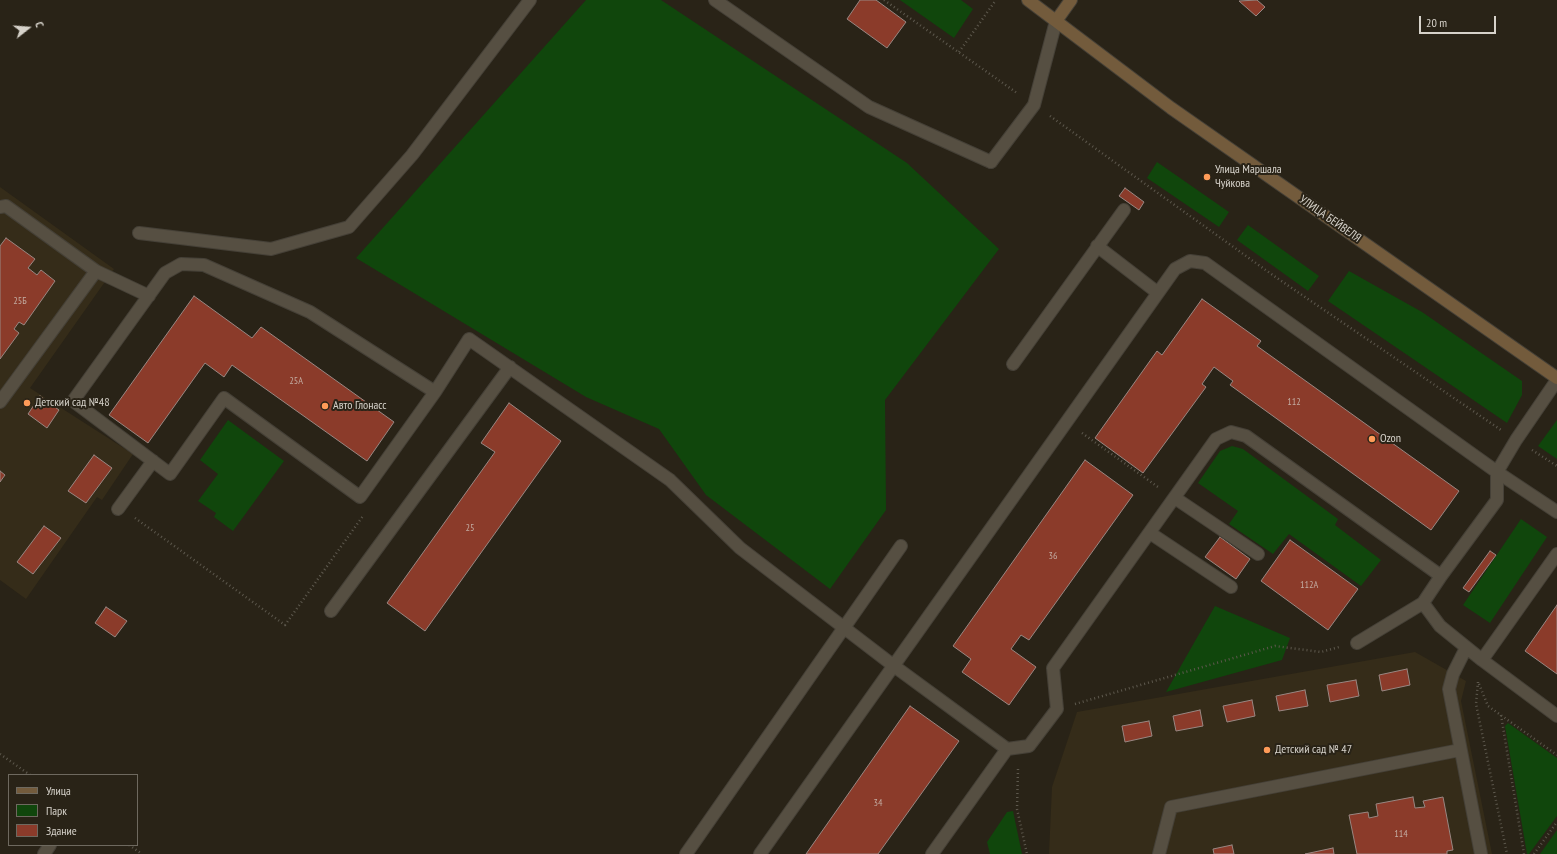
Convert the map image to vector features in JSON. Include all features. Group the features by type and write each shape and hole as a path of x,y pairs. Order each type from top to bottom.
{"main road":[{"name":"УЛИЦА БЕЙВЕЛЯ","path":"1028,0 1178,113 1557,379"},
{"path":"1056,21 1071,0"}],"street":[{"path":"139,233 271,249 349,227 412,156 530,0"},
{"path":"715,0 869,107 991,162 1034,105 1056,21"},
{"path":"0,207 6,206 96,270 149,296"},
{"path":"1012,364 1124,210"},
{"path":"1097,246 1158,293"},
{"path":"760,854 1175,269 1190,261 1205,263 1497,472 1557,512"},
{"path":"435,392 310,312 204,265 181,264 165,273 73,401 170,474 224,398 360,497 435,392 469,339 670,480 740,548 894,666 1012,749"},
{"path":"0,402 96,270"},
{"path":"331,610 510,367"},
{"path":"1357,643 1423,604 1441,576 1497,500 1497,472 1516,440 1557,379"},
{"path":"932,854 1012,749 1029,746 1057,710 1053,668 1216,439 1231,432 1246,436 1441,576"},
{"path":"119,508 153,461"},
{"path":"1175,498 1258,554"},
{"path":"1150,533 1231,587"},
{"path":"686,854 901,546"},
{"path":"1482,660 1557,554"},
{"path":"1423,604 1440,626 1466,648 1557,716"},
{"path":"1466,648 1453,674 1449,689 1481,854"},
{"path":"1159,854 1171,807 1460,750"}],"path":[{"path":"884,0 1274,276 1516,440 1557,466"},
{"path":"959,52 996,0"},
{"path":"1067,423 1175,498"},
{"path":"119,508 285,625 367,510"},
{"path":"1057,710 1276,646 1321,652 1357,643"},
{"path":"1507,854 1476,704 1478,680 1488,706 1557,755"},
{"path":"1501,715 1524,854"},
{"path":"1012,749 1017,809 1027,854"},
{"path":"0,754 29,774"},
{"path":"1534,854 1557,822"},
{"path":"130,846 142,854"}],"shaded area":[{"name":"Детский сад №48","path":"0,187 114,269 30,388 133,454 102,500 97,497 26,599 0,580"},
{"name":"Детский сад № 47","path":"1415,652 1466,681 1461,701 1492,854 1049,854 1052,787 1077,712"}],"green space":[{"path":"586,0 661,0 907,163 999,249 885,400 886,510 830,589 706,495 659,429 586,397 356,258"},
{"path":"900,0 961,0 973,9 954,38"},
{"path":"1157,162 1229,212 1219,227 1147,178"},
{"path":"1248,225 1319,276 1308,291 1237,240"},
{"path":"1349,271 1422,312 1522,381 1522,395 1507,423 1328,301"},
{"path":"228,420 284,461 233,531 214,517 216,513 198,501 218,474 200,460"},
{"path":"1557,420 1557,459 1538,446"},
{"path":"1232,446 1243,449 1338,519 1335,525 1381,560 1361,586 1289,534 1273,554 1229,524 1238,511 1198,483 1220,451"},
{"path":"1521,519 1547,537 1490,623 1463,605"},
{"path":"1215,606 1290,638 1282,660 1166,692"},
{"path":"1508,723 1557,758 1557,816 1529,854 1527,854 1505,726"},
{"path":"1013,811 1022,854 990,854 987,842 1007,812"},
{"path":"1557,830 1557,854 1540,854"}],"building":[{"path":"860,0 876,0 906,22 887,48 847,19"},
{"path":"1257,0 1265,7 1256,16 1239,1"},
{"path":"1125,188 1144,202 1139,210 1119,196"},
{"path":"6,238 35,259 28,268 37,275 41,270 55,281 24,325 19,322 14,329 19,333 0,359 0,246"},
{"path":"194,296 252,338 261,327 394,422 367,461 232,365 224,377 205,363 148,443 109,415"},
{"path":"1202,299 1261,341 1257,346 1459,491 1431,530 1230,385 1233,381 1214,367 1202,384 1206,387 1143,473 1095,438 1157,351 1162,355"},
{"path":"40,396 59,410 47,428 28,414"},
{"path":"509,403 561,441 425,631 387,603 495,452 481,443"},
{"path":"94,455 112,468 86,503 68,491"},
{"path":"1085,460 1133,495 1029,640 1021,635 1011,649 1036,667 1009,705 962,672 971,659 953,646"},
{"path":"0,471 5,475 0,482"},
{"path":"44,526 61,538 33,574 17,562"},
{"path":"1220,537 1250,559 1236,579 1205,557"},
{"path":"1290,540 1358,589 1328,630 1261,581"},
{"path":"1490,551 1496,555 1469,592 1463,588"},
{"path":"1557,605 1557,674 1525,651"},
{"path":"106,607 127,621 115,637 95,623"},
{"path":"1407,669 1410,685 1382,691 1379,675"},
{"path":"1356,680 1359,696 1330,702 1327,685"},
{"path":"1305,690 1308,706 1279,711 1276,696"},
{"path":"1252,700 1255,716 1227,722 1223,706"},
{"path":"910,706 959,741 878,854 806,854"},
{"path":"1200,710 1203,726 1176,731 1173,716"},
{"path":"1149,721 1152,736 1125,742 1122,726"},
{"path":"1413,797 1415,808 1425,807 1423,801 1443,797 1453,850 1447,851 1447,854 1357,854 1349,815 1368,812 1369,818 1378,816 1376,804"},
{"path":"1232,845 1234,854 1214,854 1213,849"},
{"path":"1333,848 1334,854 1305,854"}],"place":[{"name":"Улица Маршала Чуйкова","path":"1207,177"},
{"name":"Детский сад №48","path":"27,403"},
{"name":"Авто Глонасс","path":"325,406"},
{"name":"Ozon","path":"1372,439"},
{"name":"Детский сад № 47","path":"1267,750"}]}
